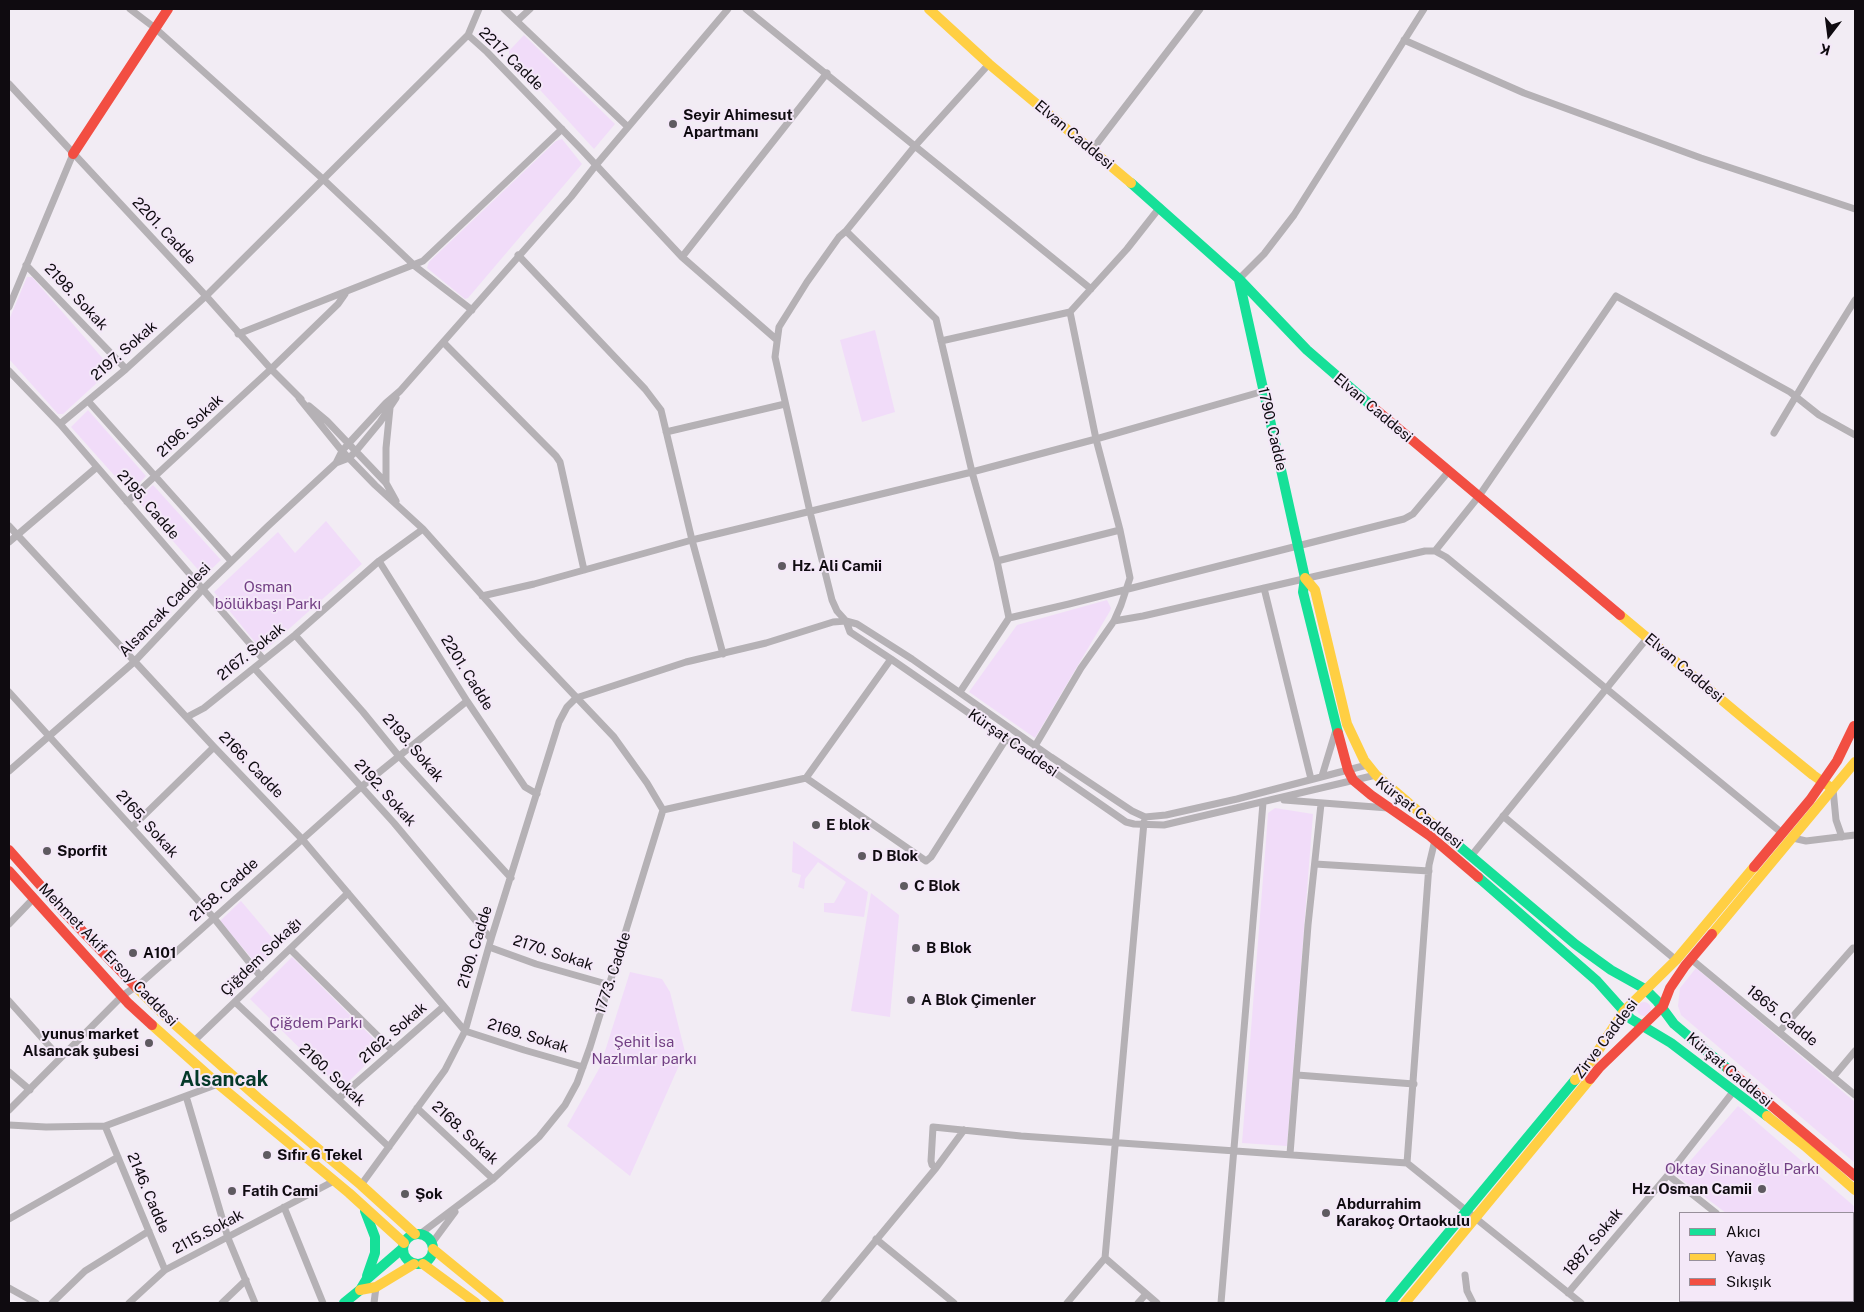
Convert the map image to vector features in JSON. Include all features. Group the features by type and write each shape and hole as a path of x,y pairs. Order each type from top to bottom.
{"street":[{"path":"130,9 155,28 324,180 414,265 472,310"},
{"path":"9,307 73,154 168,9"},
{"path":"468,35 478,9"},
{"path":"504,9 628,127"},
{"path":"517,20 530,9"},
{"path":"336,463 342,451 349,443 444,343 518,255 571,197 728,9"},
{"path":"746,9 1091,289"},
{"name":"Elvan Caddesi","path":"929,9 989,64 1160,207 1239,279 1307,350 1339,379 1748,722 1833,789"},
{"path":"1092,150 1200,9"},
{"path":"1239,279 1264,254 1294,215 1424,9"},
{"name":"2217. Cadde","path":"206,296 468,35 562,129 682,257 777,340"},
{"path":"1404,40 1524,94 1701,158 1855,209"},
{"path":"846,621 837,611 832,600 810,512 775,357 779,327 802,289 839,237 846,231 915,146 989,64"},
{"path":"682,257 827,74"},
{"name":"2201. Cadde","path":"9,84 206,296 238,334 298,398 342,451 423,529 482,596 614,737 647,783 663,810"},
{"path":"238,334 414,265 431,255 562,129"},
{"path":"941,340 1070,312 1127,249 1160,207"},
{"path":"846,231 936,319 972,472 997,561 1010,618"},
{"path":"518,255 654,400 660,410 692,540 723,654"},
{"name":"2198. Sokak","path":"26,264 126,369"},
{"name":"1790. Cadde","path":"1239,279 1306,578 1304,592 1336,729 1348,770 1353,780 1391,808"},
{"name":"2196. Sokak","path":"127,502 271,369 338,304 346,292"},
{"name":"2197. Sokak","path":"60,424 126,369 206,296"},
{"path":"1435,551 1479,496 1616,296 1790,392 1819,416 1855,435"},
{"path":"1774,433 1855,300"},
{"path":"1035,746 1081,668 1114,621 1127,590 1129,569 1096,439 1070,312"},
{"path":"444,343 556,456 562,469 584,570"},
{"name":"2195. Cadde","path":"9,371 60,424 264,660"},
{"path":"336,463 349,458 356,451 380,422 400,391"},
{"path":"482,596 534,584 692,540 972,472 1264,391"},
{"name":"2201. Cadde","path":"298,398 327,421 386,482 398,505"},
{"path":"88,400 231,561"},
{"path":"666,432 786,404"},
{"path":"386,482 386,448 390,406"},
{"name":"Alsancak Caddesi","path":"9,771 134,662 231,561 336,463"},
{"path":"9,542 97,467"},
{"path":"960,692 1010,618 1404,519 1413,514 1449,471"},
{"name":"2166. Cadde","path":"9,526 134,662 302,839 465,1031"},
{"name":"2167. Sokak","path":"187,717 204,708 296,635 379,561 423,529"},
{"path":"997,561 1120,530"},
{"path":"1114,621 1425,551 1435,551 1446,557 1782,833"},
{"name":"2201. Cadde","path":"379,561 525,787 537,794"},
{"name":"1790. Cadde","path":"1306,578 1315,590 1348,724 1357,747 1376,776"},
{"path":"1264,588 1311,779"},
{"path":"576,698 658,670 766,643 833,622 846,621"},
{"name":"Kürşat Caddesi","path":"846,621 850,632 892,658 1126,822 1144,826 1164,825 1376,776 1472,855 1575,944 1611,970 1645,989 1674,1024 1855,1176"},
{"name":"Kürşat Caddesi","path":"846,621 857,624 960,692 1035,746 1132,811 1145,817 1166,815 1237,799 1367,765"},
{"name":"2193. Sokak","path":"296,635 398,755 511,878"},
{"path":"1472,855 1648,637"},
{"path":"663,810 806,778 892,658"},
{"name":"2192. Sokak","path":"254,668 394,823 490,943"},
{"name":"2165. Sokak","path":"9,692 213,918 261,977"},
{"name":"2190. Cadde","path":"361,1185 445,1070 465,1031 490,943 559,722 567,707 576,698"},
{"name":"2158. Cadde","path":"9,1110 122,996 136,987 398,755 468,701"},
{"name":"Zirve Caddesi","path":"1390,1303 1592,1060 1624,1011 1676,960 1823,783 1837,761 1855,724"},
{"path":"1322,776 1336,729"},
{"path":"806,778 926,861 931,857 1006,739"},
{"path":"132,827 214,747"},
{"name":"Zirve Caddesi","path":"1405,1303 1599,1068 1662,1008 1673,984 1691,959 1855,762"},
{"path":"1833,789 1836,820 1842,837"},
{"path":"1279,799 1321,804 1391,808"},
{"path":"1221,1303 1263,803"},
{"path":"1290,1154 1321,804"},
{"name":"Kürşat Caddesi","path":"1391,808 1435,840 1570,956 1597,981 1630,1019 1671,1042 1805,1146 1855,1190"},
{"name":"1773. Cadde","path":"458,1208 539,1137 565,1105 577,1083 610,985 663,810"},
{"path":"1503,816 1676,960"},
{"path":"1066,1303 1105,1258 1145,817"},
{"path":"1793,838 1806,841 1855,836"},
{"path":"1407,1163 1429,871 1431,851 1435,840"},
{"name":"Mehmet Akif Ersoy Caddesi","path":"9,850 64,912 136,987 258,1098 418,1234"},
{"path":"1315,864 1429,871"},
{"name":"Mehmet Akif Ersoy Caddesi","path":"9,871 122,996 218,1084 334,1180 403,1246"},
{"name":"Çiğdem Sokağı","path":"194,1041 348,893"},
{"path":"9,924 33,898"},
{"name":"2170. Sokak","path":"490,943 536,964 610,985"},
{"path":"1780,1031 1855,948"},
{"path":"290,949 393,1051"},
{"name":"1865. Cadde","path":"1691,959 1855,1095"},
{"path":"9,1001 60,1058"},
{"name":"2160. Sokak","path":"235,1002 389,1147"},
{"name":"2162. Sokak","path":"338,1099 443,1007"},
{"name":"2169. Sokak","path":"465,1031 583,1067"},
{"path":"1834,1076 1855,1051"},
{"path":"9,1072 30,1090"},
{"path":"1297,1075 1414,1084"},
{"path":"9,1125 46,1127 105,1126 218,1084"},
{"name":"1887. Sokak","path":"1568,1292 1668,1175 1733,1092"},
{"path":"186,1096 228,1238 255,1303"},
{"name":"2168. Sokak","path":"417,1108 493,1179"},
{"name":"2146. Cadde","path":"105,1126 165,1270"},
{"path":"936,1168 932,1165 931,1161 933,1126 1117,1142 1407,1163 1581,1303"},
{"path":"824,1303 936,1168 964,1130"},
{"path":"9,1219 118,1157"},
{"path":"1668,1175 1715,1212"},
{"name":"2115.Sokak","path":"129,1303 165,1270 334,1180"},
{"path":"344,1303 360,1290 366,1280 375,1252 375,1237 362,1206"},
{"path":"284,1207 323,1303"},
{"path":"366,1280 403,1246 410,1236 418,1234 458,1208"},
{"path":"360,1290 376,1287 431,1257 432,1246 458,1208"},
{"path":"52,1303 85,1271 149,1231"},
{"path":"418,1234 425,1236 432,1246 499,1303"},
{"path":"876,1239 954,1303"},
{"path":"403,1246 406,1258 476,1303"},
{"path":"1105,1258 1158,1303"},
{"path":"1465,1275 1467,1292 1473,1303"},
{"path":"222,1303 246,1280"},
{"path":"374,1303 376,1287"},
{"path":"9,1288 36,1303"},
{"path":"1138,1303 1146,1294"}],"green space":[{"path":"524,35 615,124 594,149 509,56 509,51"},
{"path":"562,139 582,164 468,298 465,299 427,268 429,262 556,141"},
{"path":"27,277 32,277 112,369 63,414 58,414 9,359 9,320"},
{"path":"875,330 895,412 862,422 840,340"},
{"path":"88,410 146,476 130,493 71,427"},
{"path":"153,485 221,560 206,574 201,573 137,500"},
{"name":"Osman bölükbaşı Parkı","path":"326,521 362,564 263,652 214,592 278,532 295,553"},
{"path":"1107,600 1111,608 1110,611 1035,738 969,692 1017,625"},
{"path":"1275,808 1313,814 1287,1146 1242,1143 1268,813"},
{"path":"793,841 868,892 864,917 824,912 824,903 834,903 846,882 818,862 805,879 804,889 798,887 801,875 792,872"},
{"path":"871,893 899,915 890,1017 851,1011"},
{"path":"241,901 279,946 259,967 220,921"},
{"name":"Çiğdem Parkı","path":"292,957 383,1048 341,1089 250,999"},
{"path":"1696,968 1855,1102 1855,1163 1681,1015 1678,1006 1680,988"},
{"name":"Şehit İsa Nazlımlar parkı","path":"630,972 662,979 670,992 685,1052 630,1176 567,1126 600,1067"},
{"path":"1641,1002 1647,1002 1651,1009 1647,1016 1641,1016 1637,1012 1637,1006"},
{"name":"Oktay Sinanoğlu Parkı","path":"1738,1106 1855,1207 1855,1303 1826,1302 1854,1302 1854,1212 1725,1212 1677,1176"}],"traffic: fast":[{"path":"1131,183 1239,279 1307,350 1374,408"},
{"path":"1239,280 1305,578 1303,592 1338,733"},
{"path":"1453,841 1575,944 1611,970 1645,989 1657,1001 1674,1024 1728,1069"},
{"path":"1478,877 1597,981 1631,1019 1671,1043 1767,1116"},
{"path":"1390,1303 1575,1080"},
{"path":"365,1211 375,1237 375,1253 367,1276"},
{"path":"418,1234 429,1238 433,1249 429,1260 418,1264 407,1260 403,1249 407,1238 418,1234"},
{"path":"344,1303 360,1290 366,1280 403,1248"}],"traffic: slow":[{"path":"929,9 989,64 1131,183"},
{"path":"1305,578 1315,590 1347,724 1364,760 1376,775 1453,841"},
{"path":"1620,615 1748,722 1833,789"},
{"path":"1712,934 1855,762"},
{"path":"1575,1080 1592,1060 1624,1011 1676,960 1754,867"},
{"path":"136,987 163,1014 415,1234"},
{"path":"152,1025 218,1084 349,1193 404,1243"},
{"path":"1405,1303 1590,1079"},
{"path":"1767,1116 1855,1190"},
{"path":"433,1249 499,1303"},
{"path":"360,1290 376,1287 414,1264"},
{"path":"423,1264 476,1303"}],"traffic: jam":[{"path":"73,154 168,9"},
{"path":"1374,408 1620,615"},
{"path":"1754,867 1810,800 1837,761 1854,726"},
{"path":"1338,733 1348,770 1353,780 1371,795 1430,836 1478,877"},
{"path":"9,850 64,912 136,987"},
{"path":"9,871 128,1003 152,1025"},
{"path":"1590,1079 1663,1006 1670,988 1685,966 1712,934"},
{"path":"1728,1069 1855,1176"}],"place":[{"name":"Seyir Ahimesut Apartmanı","path":"673,124"},
{"name":"Hz. Ali Camii","path":"782,566"},
{"name":"E blok","path":"816,825"},
{"name":"Sporfit","path":"47,851"},
{"name":"D Blok","path":"862,856"},
{"name":"C Blok","path":"904,886"},
{"name":"B Blok","path":"916,948"},
{"name":"A101","path":"133,953"},
{"name":"A Blok Çimenler","path":"911,1000"},
{"name":"yunus market Alsancak şubesi","path":"149,1043"},
{"name":"Sıfır 6 Tekel","path":"267,1155"},
{"name":"Hz. Osman Camii","path":"1762,1189"},
{"name":"Fatih Cami","path":"232,1191"},
{"name":"Şok","path":"405,1194"},
{"name":"Abdurrahim Karakoç Ortaokulu","path":"1326,1213"}],"district":[{"name":"Alsancak","path":"224,1080"}]}
